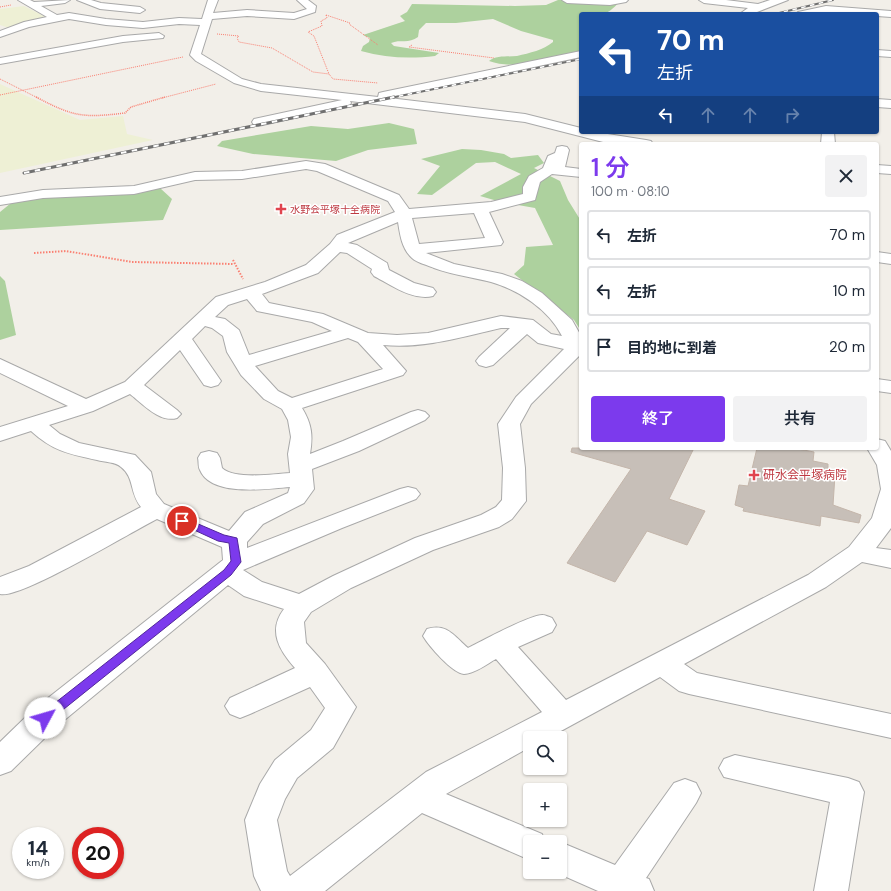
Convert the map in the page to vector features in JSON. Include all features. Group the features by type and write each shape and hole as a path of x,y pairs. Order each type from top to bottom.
{"street":[{"path":"22,0 55,18"},
{"path":"33,5 65,0"},
{"path":"82,0 100,6 148,10"},
{"path":"213,0 204,21 195,55 238,81 261,87 510,116 545,123 579,133"},
{"path":"0,34 27,24 40,23 55,18 76,16 96,20 143,25 179,21 204,21 238,13 277,16 295,15 312,10 311,6 302,0"},
{"path":"567,0 610,2 623,0"},
{"path":"704,0 760,7"},
{"path":"748,12 783,0"},
{"path":"257,3 267,10 259,14"},
{"path":"806,3 839,12"},
{"path":"811,12 826,9 865,12"},
{"path":"879,13 891,14"},
{"path":"66,24 80,27 96,20"},
{"path":"0,61 123,39 171,35"},
{"path":"879,53 891,54"},
{"path":"258,122 434,87 501,70 579,54"},
{"path":"879,103 891,104"},
{"path":"545,123 579,118"},
{"path":"567,130 557,171 579,173"},
{"path":"585,134 630,142"},
{"path":"0,434 86,407 132,386 200,320 222,301 251,293 312,269 336,247 343,238 404,214 480,208 530,197 532,191 530,187 534,179 549,170 553,160 562,154"},
{"path":"0,201 43,194 134,190 179,178 247,174 306,165 320,167 394,198 404,214 408,236 413,249 419,256 449,268 496,278 516,285 536,297 563,320 574,341 574,350 523,401 510,424 514,468 514,501 504,513 490,521 424,544 342,582 302,605 290,621 292,646 315,672 341,707 322,739 286,769 271,794 261,820 270,876 280,891"},
{"path":"879,168 891,170"},
{"path":"413,249 495,242 480,208"},
{"path":"336,247 351,248 381,267 380,272 408,287 427,292"},
{"path":"879,257 891,259"},
{"path":"251,293 263,307 317,318 357,335 397,341 428,339 501,322 526,324 545,339 562,342 574,341"},
{"path":"0,762 45,718 138,643 232,558 254,518 296,498 302,489 302,472 299,454 302,437 299,420 290,405 271,395 248,371 237,352 232,334 218,323 200,320"},
{"path":"486,360 526,324"},
{"path":"243,363 357,335"},
{"path":"290,405 396,371 357,335"},
{"path":"182,338 211,381"},
{"path":"0,365 86,407"},
{"path":"879,385 891,387"},
{"path":"132,386 170,414"},
{"path":"209,458 212,471 218,477 230,481 256,483 302,472 351,446 418,416"},
{"path":"34,423 52,439 72,448 128,460 140,472 146,496 156,509 221,538 232,558 253,589 302,605"},
{"path":"879,449 888,465 891,487"},
{"path":"298,891 417,796 437,782 817,581 858,553 884,520 891,491"},
{"path":"232,558 408,494"},
{"path":"4,586 38,572 156,509"},
{"path":"858,553 891,559"},
{"path":"437,636 465,663 499,644 542,625"},
{"path":"499,644 562,716"},
{"path":"660,663 689,683 891,726"},
{"path":"240,706 315,672"},
{"path":"735,768 848,792 831,891"},
{"path":"567,861 629,888 685,793"},
{"path":"417,796 523,842"}],"path":[{"path":"311,6 317,7 322,14 350,23 349,24 378,45"},
{"path":"204,21 239,36 237,38 239,42 248,45 272,48 313,72 329,74 314,36 308,32 322,26 321,21 327,18 326,15"},
{"path":"412,45 409,47 500,59"},
{"path":"0,95 195,55"},
{"path":"0,79 63,111 82,116 125,113 132,107 161,98 225,82 238,81"},
{"path":"34,254 66,251 132,262 234,264"},
{"path":"233,260 251,293"}],"green space":[{"path":"558,0 621,0 607,12 579,12 579,53 535,63 511,65 489,61 499,57 517,56 531,52 541,49 553,42 553,40 521,31 493,19 456,23 426,23 419,30 418,37 415,39 391,43 394,46 439,53 435,56 398,57 361,51 363,46 369,42 370,38 363,35 405,21 400,16 407,12 412,4 515,6 546,5"},
{"path":"24,6 48,18 9,28 0,25 0,9"},
{"path":"0,84 80,120 123,116 127,134 153,140 0,173"},
{"path":"389,123 414,129 417,144 368,150 336,161 253,154 217,146 222,141 311,126 348,129"},
{"path":"462,149 481,150 504,154 511,158 538,155 544,163 534,168 560,181 568,200 579,218 579,328 574,320 514,274 524,265 526,247 553,245 535,208 501,202 480,196 521,174 495,162 476,163 432,195 417,194 440,166 421,159"},
{"path":"160,188 172,199 163,220 0,230 0,212 16,199 118,194"},
{"path":"0,276 5,281 16,335 0,340"}],"building":[{"path":"572,448 579,448 579,450 693,450 669,499 705,511 687,545 647,531 615,582 567,563 631,469 571,452"},
{"path":"757,450 804,450 814,452 813,461 828,464 828,473 835,475 833,505 861,515 859,523 821,516 820,526 743,511 744,508 735,505 739,485 748,486"}],"railway":[{"path":"783,12 833,0"},
{"path":"390,98 579,59"},
{"path":"24,173 394,97"}],"place":[{"name":"水野会平塚十全病院","path":"281,209"},
{"name":"研水会平塚病院","path":"754,475"}],"route":[{"path":"45,718 227,572 236,562 234,541 221,538 182,521"}]}
